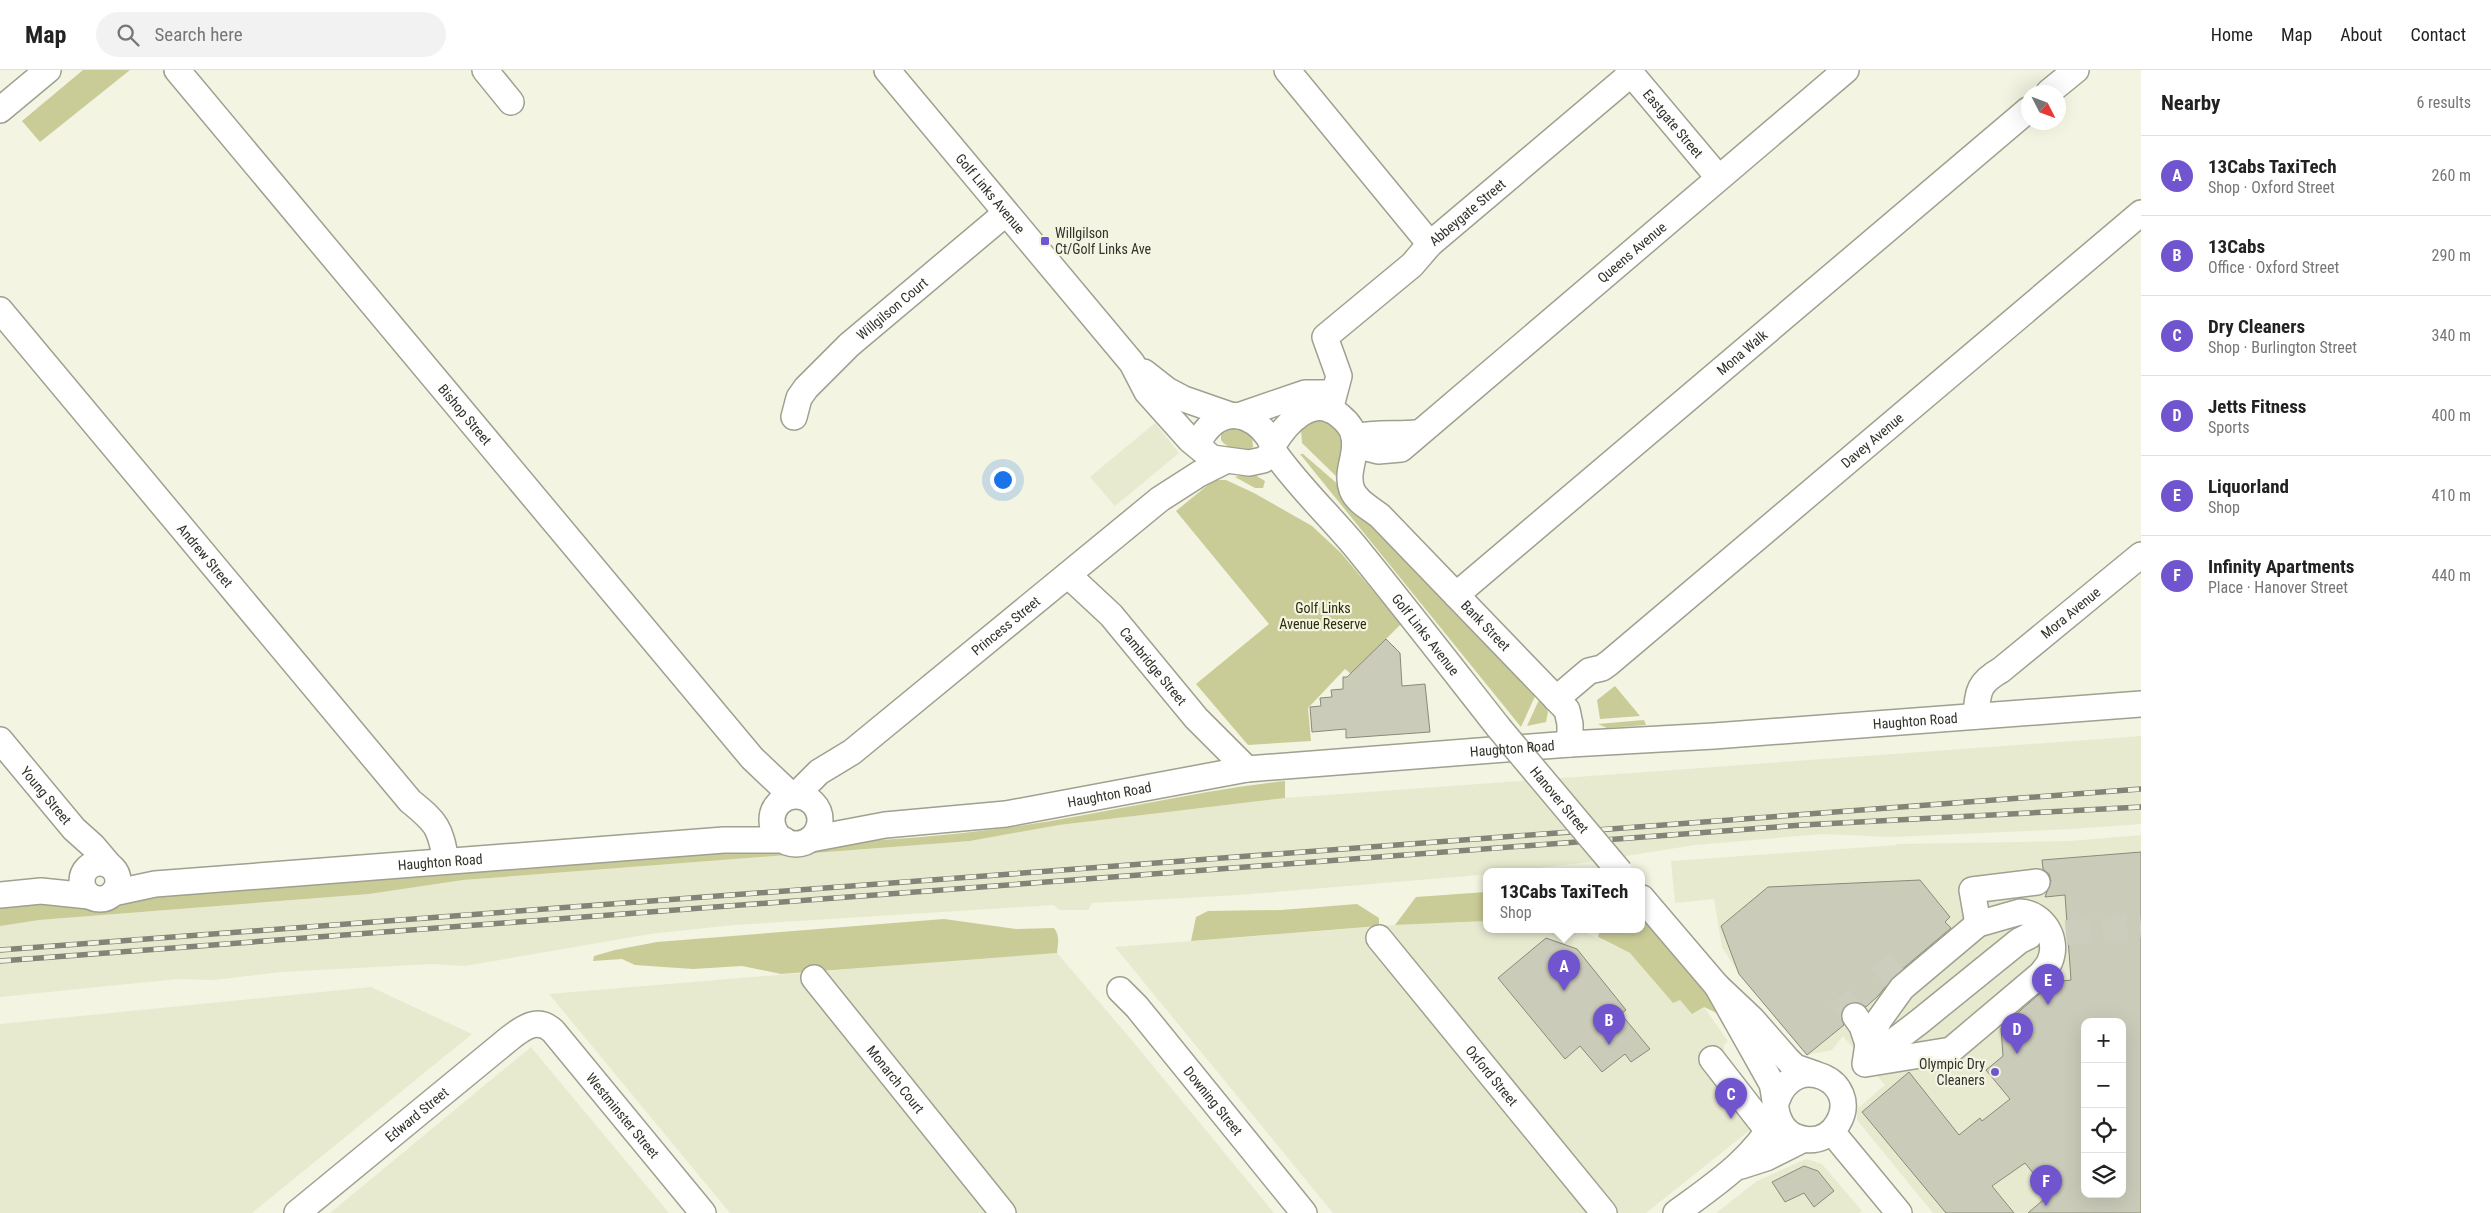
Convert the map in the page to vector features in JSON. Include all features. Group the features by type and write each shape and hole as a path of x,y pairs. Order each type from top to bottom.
{"street":[{"path":"0,110 48,70"},
{"name":"Bishop Street","path":"177,70 752,758 796,805 774,830 784,840"},
{"path":"485,70 511,102"},
{"name":"Golf Links Avenue","path":"887,70 1132,363 1167,390 1196,405 1234,416"},
{"name":"Abbeygate Street","path":"1287,70 1430,244 1629,72"},
{"name":"Queens Avenue","path":"1363,441 1401,449 1417,433 1846,70"},
{"path":"2058,85 2076,70"},
{"name":"Eastgate Street","path":"1629,72 1718,178"},
{"name":"Mona Walk","path":"1456,595 2021,116"},
{"name":"Willgilson Court","path":"794,417 800,398 806,388 843,350 1006,213"},
{"name":"Davey Avenue","path":"1561,705 1589,671 1602,668 2141,214"},
{"path":"1333,403 1339,376 1325,337 1412,265 1430,244"},
{"name":"Andrew Street","path":"0,310 410,801 428,834 439,862"},
{"name":"Golf Links Avenue","path":"1132,363 1147,392 1190,440 1200,447"},
{"path":"1333,403 1321,392 1305,393 1234,416 1220,418 1202,434 1200,447 1212,458 1225,461 1249,463 1263,460 1283,430 1301,413 1333,403 1350,404 1360,413 1363,441"},
{"path":"1234,416 1258,423 1267,433 1272,447"},
{"name":"Bank Street","path":"1363,441 1365,485 1380,516 1561,705"},
{"name":"Princess Street","path":"1160,499 1200,447"},
{"name":"Golf Links Avenue","path":"1272,447 1288,471 1352,542 1499,728"},
{"name":"Princess Street","path":"796,805 819,772 852,752 1160,499 1199,474 1225,461"},
{"name":"Golf Links Avenue","path":"1249,463 1352,542"},
{"name":"Mora Avenue","path":"1988,716 1997,692 2001,670 2141,555"},
{"name":"Cambridge Street","path":"1074,569 1196,718 1247,769"},
{"name":"Haughton Road","path":"100,879 155,884 724,840 784,840 797,844 811,839 885,826 1006,814 1247,769 1570,744 1714,736 2141,704"},
{"path":"1561,705 1570,724 1570,744"},
{"name":"Cambridge Street","path":"1196,718 1215,752 1222,773"},
{"name":"Hanover Street","path":"1499,728 1617,868"},
{"name":"Young Street","path":"0,740 74,829 100,879"},
{"path":"796,805 819,828 811,839"},
{"name":"Haughton Road","path":"724,840 796,805 885,826"},
{"path":"0,895 41,892 100,879"},
{"path":"1978,924 1972,890 2038,882"},
{"path":"1645,902 1717,986 1752,1019 1795,1066 1824,1076 1838,1088 1843,1106 1842,1116 1832,1132 1823,1138 1802,1140 1766,1158 1739,1166"},
{"path":"1838,1088 1866,1054 1879,1020 1900,984 1978,924 2020,912 2028,912 2038,917 2046,926 2050,939 2050,961 2041,974 1951,1050 1866,1054"},
{"path":"1866,1054 1920,1022 2019,941 2029,936"},
{"name":"Oxford Street","path":"1379,938 1604,1213"},
{"name":"Monarch Court","path":"814,978 979,1180 1003,1213"},
{"path":"1717,986 1772,1084 1774,1116"},
{"name":"Downing Street","path":"1120,990 1137,1008 1304,1213"},
{"path":"1855,1016 1862,1026 1866,1054"},
{"name":"Edward Street","path":"297,1213 510,1038 527,1026 539,1024"},
{"name":"Westminster Street","path":"539,1024 548,1026 554,1031 703,1213"},
{"path":"1712,1059 1774,1116 1787,1131 1802,1140"},
{"path":"1676,1213 1739,1166 1774,1116 1780,1091 1795,1077 1815,1074"},
{"path":"1832,1132 1898,1213"}],"shaded area":[{"path":"1155,423 1179,453 1115,506 1090,477"},
{"path":"2141,736 2141,824 1890,837 1823,834 1695,845 1538,868 1483,868 1483,875 1479,875 1239,895 1092,903 1088,910 1059,910 1054,905 734,925 650,934 465,966 432,964 281,972 214,980 177,979 0,997 0,923 369,894 463,880 970,841 1059,825 1285,798"},
{"path":"2141,835 2141,1213 1933,1213 1857,1120 1857,1109 1885,1085 1843,1036 1832,1050 1807,1055 1739,974 1722,947 1714,899 1675,903 1671,861 1897,844 2071,841"},
{"path":"1483,921 1483,933 1587,933 1630,953 1673,1003 1679,1000 1704,1007 1728,1041 1724,1045 1724,1054 1752,1094 1760,1122 1646,1213 1333,1213 1115,947 1395,925"},
{"path":"1057,953 1130,1038 1274,1213 730,1213 549,994 993,957"},
{"path":"371,987 472,1034 252,1213 0,1213 0,1024"},
{"path":"531,1047 669,1213 330,1213"},
{"path":"1806,1159 1822,1164 1862,1211 1859,1213 1716,1213 1757,1181"}],"green space":[{"path":"83,70 130,70 40,142 22,121"},
{"path":"1322,416 1345,436 1340,480 1302,443 1301,428"},
{"path":"1231,428 1244,430 1252,436 1253,447 1241,450 1227,446 1221,440 1221,433"},
{"path":"1300,454 1303,454 1340,486 1536,694 1521,727"},
{"path":"1250,472 1265,481 1263,488 1255,488 1235,477"},
{"name":"Golf Links Avenue Reserve","path":"1214,480 1226,480 1254,493 1312,526 1341,553 1401,624 1351,674 1345,669 1308,708 1311,741 1248,745 1196,684 1269,624 1176,511"},
{"path":"1615,686 1640,716 1600,719 1597,700"},
{"path":"1542,699 1548,712 1546,722 1527,726 1538,702"},
{"path":"1644,720 1646,725 1607,728 1598,724"},
{"path":"1285,781 1285,798 1059,825 970,841 463,880 369,894 39,920 0,926 0,904 69,898 88,906 117,908 134,898 781,847 796,849 825,842 943,835 1056,820 1208,792"},
{"path":"1483,892 1483,921 1395,925 1416,897"},
{"path":"1357,904 1379,918 1379,926 1191,941 1196,917 1208,911 1281,910"},
{"path":"944,919 1016,929 1054,928 1058,937 1057,953 781,974 742,966 693,969 635,965 622,959 593,961 594,956 657,942"},
{"path":"1645,919 1711,997 1721,1015 1704,1007 1692,1014 1680,1000 1673,1003 1630,953 1598,937 1599,933 1645,933"}],"building":[{"path":"1386,639 1400,653 1402,686 1425,684 1430,732 1346,738 1346,729 1312,732 1310,707 1321,706 1320,698 1332,697 1331,690 1343,689 1343,677 1347,677"},
{"path":"2141,852 2141,1213 2028,1213 2050,1194 2025,1163 1992,1186 2014,1213 1946,1213 1862,1112 1909,1072 1959,1135 1980,1118 1982,1121 2010,1099 1986,1070 2003,1056 2001,1028 2013,1028 2013,1017 2053,982 2071,980 2065,895 2045,897 2051,881 2049,874 2043,869 2042,860"},
{"path":"1920,880 1950,917 1945,922 1951,928 1893,977 1879,995 1866,1007 1854,1002 1846,1005 1841,1017 1844,1025 1807,1055 1739,974 1721,926 1768,887"},
{"path":"1546,938 1577,949 1626,1010 1621,1014 1650,1049 1631,1062 1625,1054 1602,1072 1580,1046 1565,1059 1498,978"},
{"path":"1804,1166 1818,1171 1834,1191 1814,1207 1804,1193 1785,1202 1772,1182"}],"tunnel":[{"path":"2029,936 2141,926"},
{"path":"1881,961 1897,981"},
{"path":"1839,997 1855,1016"}],"railway":[{"path":"0,950 2141,789"},
{"path":"0,961 1802,825 2141,807"}],"place":[{"name":"Willgilson Ct/Golf Links Ave","path":"1045,241"},
{"name":"13Cabs TaxiTech","path":"1564,991"},
{"name":"Liquorland","path":"2048,1005"},
{"name":"13Cabs","path":"1609,1045"},
{"name":"Jetts Fitness","path":"2017,1054"},
{"name":"Olympic Dry Cleaners","path":"1995,1072"},
{"name":"Dry Cleaners","path":"1731,1119"},
{"name":"Infinity Apartments","path":"2046,1206"}]}
